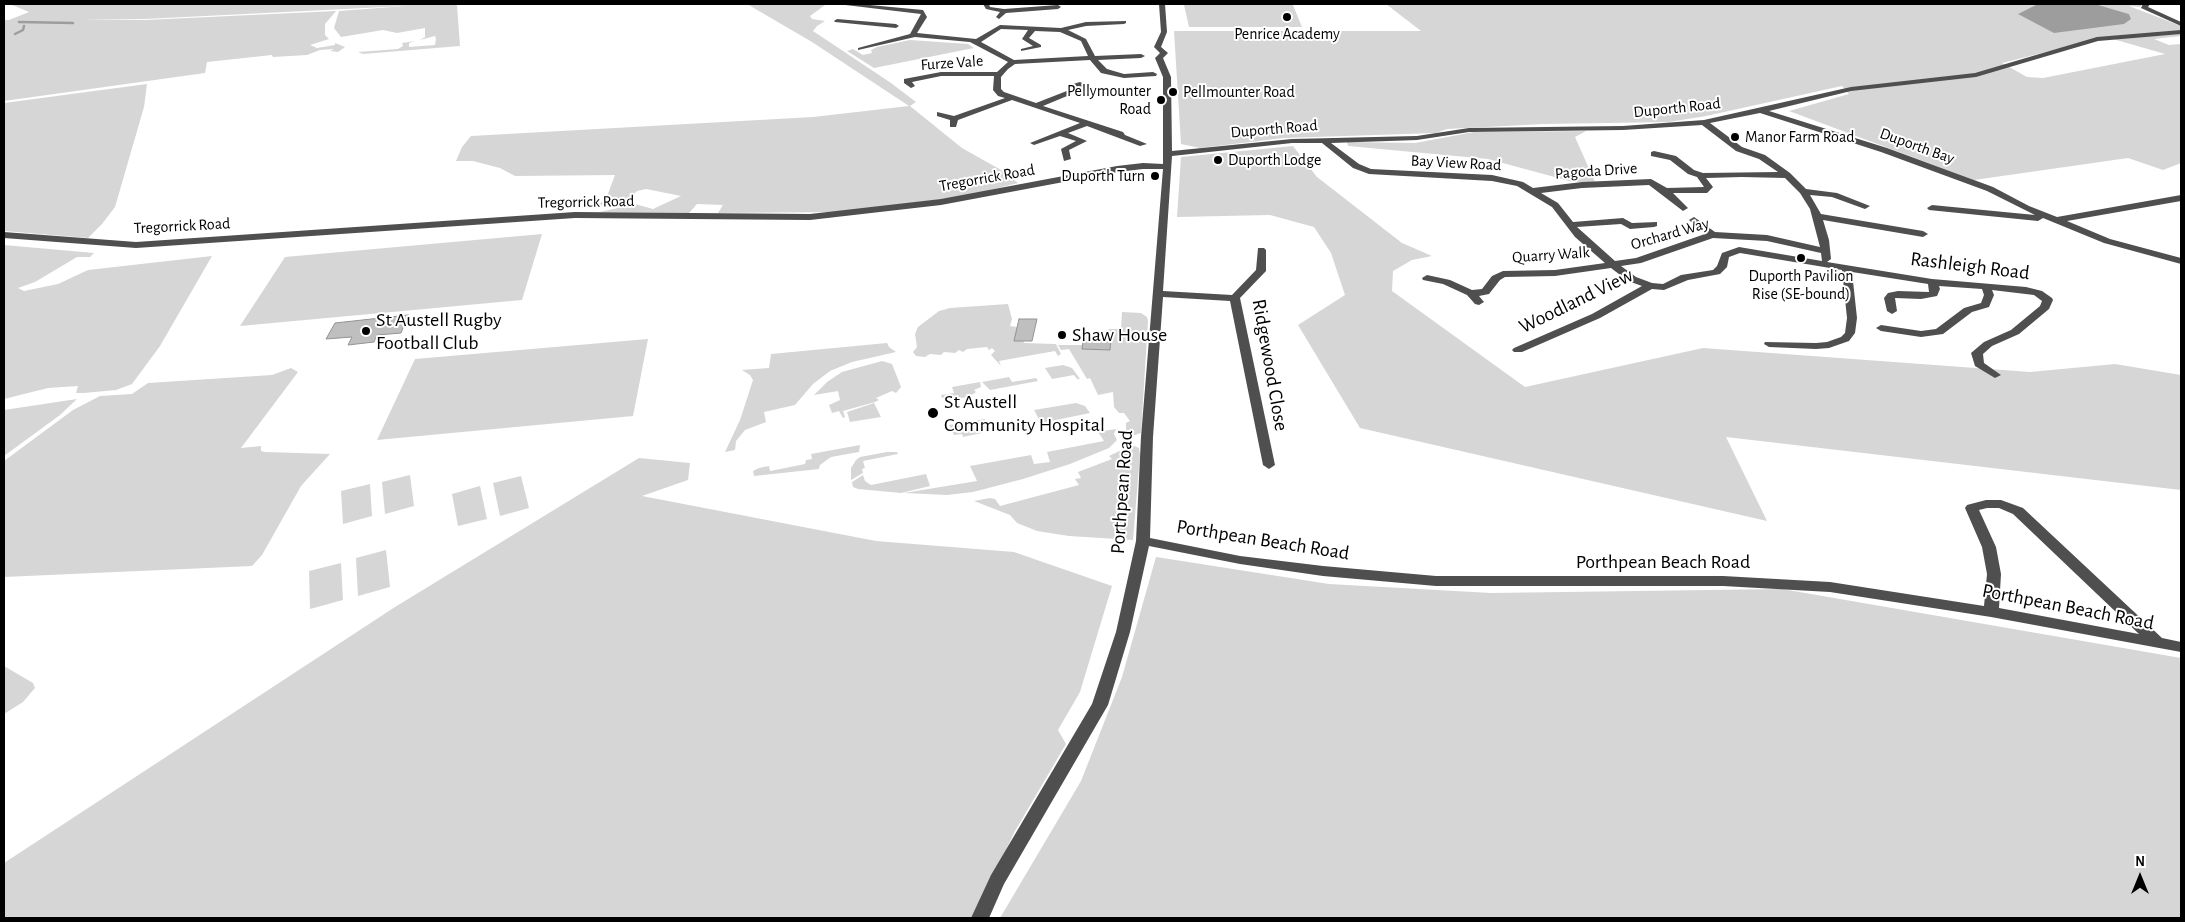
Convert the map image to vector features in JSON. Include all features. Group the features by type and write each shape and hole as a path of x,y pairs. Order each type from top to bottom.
{"street":[{"path":"840,4 918,10 924,14 924,17 912,32 915,35"},
{"path":"986,4 988,8 1004,11 1058,7"},
{"name":"Porthpean Road","path":"980,918 998,880 1100,705 1123,632 1143,541 1147,437 1168,154 1167,77 1159,58 1162,53 1157,47 1164,32 1162,4"},
{"path":"2147,4 2144,7 2181,24"},
{"path":"918,10 926,5"},
{"path":"882,13 889,8"},
{"path":"1004,11 992,25 1061,30 1086,24 1124,22"},
{"path":"868,24 875,19"},
{"path":"838,22 896,26"},
{"path":"976,42 1000,27"},
{"path":"1022,50 1039,46 1025,39 1034,28"},
{"path":"1061,30 1084,40 1092,59 1104,71 1124,76 1153,74"},
{"name":"Duporth Road","path":"1168,154 1292,141 1417,138 1469,130 1627,128 1704,122 1760,112 1850,89 1976,75 2097,40 2181,32"},
{"path":"860,48 915,35 972,40 1013,62 1117,57 1143,51 1162,53"},
{"path":"1143,51 1160,40"},
{"path":"1143,51 1161,64"},
{"path":"1013,62 999,74 996,90 1012,98 1143,144"},
{"name":"Furze Vale","path":"900,76 909,83 946,74 999,74"},
{"path":"1074,84 1101,93"},
{"path":"1035,106 1083,87"},
{"path":"940,114 954,122 1012,98"},
{"name":"Duporth Bay","path":"1760,112 1884,150 1990,189 2026,208 2107,241 2181,261"},
{"path":"1704,122 1739,149 1762,157 1787,175 1803,191 1817,216 1826,264"},
{"path":"1034,143 1087,123"},
{"path":"1060,133 1082,141 1065,149 1067,159"},
{"name":"Bay View Road","path":"1324,140 1330,147 1356,166 1368,171 1492,178 1520,184 1555,205 1578,235 1612,264 1632,279 1650,286"},
{"path":"1654,154 1673,158 1691,172 1702,176 1742,174 1787,175"},
{"name":"Tregorrick Road","path":"4,235 136,245 575,215 810,217 948,201 1117,169 1167,166"},
{"name":"Pagoda Drive","path":"1532,191 1582,185 1651,182 1665,191 1708,190 1709,187 1701,180 1702,176"},
{"path":"1665,191 1683,208"},
{"path":"1803,191 1834,195 1865,206"},
{"name":"Duporth Bay","path":"1932,208 2059,220 2181,198"},
{"path":"1817,216 1923,234"},
{"path":"1694,220 1712,235"},
{"path":"1572,225 1623,221 1630,226 1654,224"},
{"name":"Orchard Way","path":"1612,264 1638,260 1712,235 1767,238 1825,251"},
{"name":"Ridgewood Close","path":"1261,250 1261,270 1235,298 1269,465"},
{"name":"Rashleigh Road","path":"1650,286 1664,287 1685,277 1716,272 1722,267 1725,255 1739,250 1932,282 2026,290 2038,293 2048,300 2045,307 2015,332 1988,344 1977,354 1979,364 1995,375"},
{"name":"Quarry Walk","path":"1471,293 1485,292 1496,278 1503,274 1555,273 1612,264"},
{"path":"1769,344 1816,346 1829,345 1845,339 1850,332 1852,318 1847,267"},
{"path":"1426,278 1446,282 1471,293 1479,302"},
{"path":"1892,311 1890,298 1892,295 1921,296 1933,294 1936,289 1932,282"},
{"name":"Woodland View","path":"1518,350 1596,316 1650,286"},
{"path":"1881,328 1921,334 1939,332 1968,310 1985,306 1989,294 1986,287"},
{"path":"1158,294 1235,298"},
{"path":"1991,612 1994,574 1989,548 1972,508 1986,504 2000,504 2018,511 2159,644"},
{"name":"Porthpean Beach Road","path":"1143,541 1240,560 1323,571 1436,581 1723,581 1780,583 1877,592 2181,648"}],"shaded area":[{"path":"10,4 499,4 457,5 460,46 363,54 358,52 398,49 403,46 402,43 415,41 409,43 409,47 435,45 436,39 435,36 420,40 425,37 425,28 397,33 383,30 341,37 334,28 339,11 405,6 145,19 80,20 145,20 336,11 325,24 325,35 329,39 310,45 317,48 335,45 335,43 345,47 338,52 330,51 334,49 320,50 307,55 273,57 272,55 207,62 205,73 4,101 4,20 9,20 29,12"},
{"path":"747,4 825,5 810,16 812,19 825,21 813,31 916,102 910,106 962,148 1001,170 1018,183 967,196 838,212 718,213 723,205 697,204 689,213 600,212 635,204 653,209 681,196 646,189 637,191 625,202 595,207 606,199 615,175 515,176 500,168 473,161 456,161 462,147 471,136 813,117 909,106 812,42"},
{"path":"1386,4 2038,4 2019,15 2131,19 2129,14 2095,4 2143,4 2140,7 2129,6 2181,26 2181,36 2154,39 2169,45 2181,44 2181,163 2163,170 2128,158 1974,180 1789,111 1849,94 1842,86 1706,116 1669,122 1544,124 1447,129 1436,133 1284,138 1200,148 1181,144 1174,31 1421,31","holes":["2106,37 2165,54 2043,78 2027,77 2002,63"]},
{"path":"2038,4 2095,4 2129,14 2131,19 2124,24 2054,33 2018,14"},
{"path":"1184,5 1293,5 1302,27 1189,27"},
{"path":"910,40 968,44 974,48 874,68 847,51 853,49 863,55 872,53 871,50 877,47"},
{"path":"147,84 144,107 115,207 102,224 88,238 4,231 4,103"},
{"path":"1586,131 1575,137 1595,182 1573,182 1488,159 1348,146 1347,142 1415,143 1474,132"},
{"path":"1293,146 1317,177 1402,243 1432,256 1412,260 1393,271 1392,291 1525,387 1703,348 2030,372 2115,364 2181,375 2181,490 1726,437 1767,521 1360,428 1298,325 1345,295 1331,253 1314,227 1270,215 1177,217 1181,157"},
{"path":"542,234 522,300 240,326 285,257"},
{"path":"4,245 94,253 90,257 77,257 35,282 18,288 24,291 58,284 88,270 212,256 160,346 132,384 116,390 84,393 76,393 78,386 48,388 4,399"},
{"path":"1008,304 1012,319 1010,326 1018,327 1024,343 1056,344 1061,354 1058,356 1055,351 999,361 1001,366 991,355 995,351 992,348 989,350 987,347 967,349 963,352 959,350 955,353 944,352 941,355 930,354 925,357 916,356 913,352 917,347 915,334 918,327 939,311 950,308"},
{"path":"1122,312 1141,313 1147,317 1148,321 1141,433 1135,435 1126,433 1126,423 1130,421 1124,413 1119,413 1114,407 1113,392 1098,395 1090,378 1087,379 1069,349 1061,350 1058,345 1083,345 1083,349 1109,350 1111,335 1104,334 1109,329 1121,329"},
{"path":"648,339 633,416 377,440 415,359"},
{"path":"887,343 896,352 852,362 830,371 813,384 795,405 764,412 766,422 745,430 736,441 735,450 725,452 740,420 753,380 750,375 742,370 769,368 771,354"},
{"path":"882,361 892,364 901,387 896,393 892,391 876,398 879,400 875,402 843,411 845,417 843,418 839,411 832,413 829,405 840,400 838,391 814,395 827,382 842,372"},
{"path":"1063,365 1072,368 1080,379 1077,379 1074,375 1052,379 1045,368"},
{"path":"291,368 298,372 241,448 261,446 261,451 265,452 330,454 301,486 262,555 252,566 4,577 4,461 73,410 100,396 132,394 148,383 272,375"},
{"path":"1009,377 1012,382 1036,378 1038,381 990,390 982,382"},
{"path":"980,382 981,387 974,390 976,392 969,397 947,400 946,397 942,398 941,395 954,393 952,387"},
{"path":"77,399 60,415 4,456 4,410"},
{"path":"874,403 881,417 850,422 847,412"},
{"path":"1076,403 1085,406 1090,413 1041,423 1034,410"},
{"path":"985,419 987,423 982,433 963,437 962,434 954,435 949,425"},
{"path":"1116,429 1114,434 1117,440 1109,448 1070,464 1023,479 973,492 947,495 904,493 977,481 970,466 1031,455 1034,464 1050,462 1047,452 1104,441 1098,432"},
{"path":"860,445 859,452 831,457 820,465 819,469 754,476 753,471 759,468 769,466 770,471 805,464 806,460 812,459 811,454"},
{"path":"1132,445 1139,448 1140,455 1133,540 1069,536 1037,531 1017,523 1010,515 974,501 990,498 995,499 1000,506 1079,485 1075,479 1081,478 1078,472 1112,459 1109,456"},
{"path":"897,452 898,454 863,461 865,468 862,469 863,473 851,480 851,468 856,460 860,457"},
{"path":"639,458 690,463 688,480 642,496 876,541 1014,552 1112,586 1080,692 1058,730 1066,744 1015,831 973,918 4,918 4,863 395,607"},
{"path":"926,474 930,486 901,493 858,489 853,487 852,482 863,475 865,481 871,485"},
{"path":"410,475 414,506 385,514 382,482"},
{"path":"521,476 529,508 500,516 493,483"},
{"path":"370,484 372,516 343,524 341,491"},
{"path":"480,486 487,519 458,526 452,494"},
{"path":"386,550 390,587 358,596 356,558"},
{"path":"1156,557 1329,584 1491,593 1782,589 2181,658 2181,918 1000,918 1081,781 1122,677"},
{"path":"341,563 343,600 310,609 309,571"},
{"path":"4,666 33,683 35,688 23,702 4,714"}],"building":[{"name":"St Austell Rugby Football Club","path":"408,315 401,333 377,335 374,342 348,345 352,337 326,339 335,323"},
{"path":"1019,319 1037,319 1032,341 1014,341"},
{"path":"1084,334 1111,335 1110,350 1082,349"}],"waterway":[{"path":"19,22 73,23"},
{"path":"15,34 23,30 24,26"}],"place":[{"name":"Penrice Academy","path":"1287,17"},
{"name":"Pellmounter Road","path":"1173,92"},
{"name":"Pellymounter Road","path":"1161,100"},
{"name":"Manor Farm Road","path":"1735,137"},
{"name":"Duporth Lodge","path":"1218,160"},
{"name":"Duporth Turn","path":"1155,176"},
{"name":"Duporth Pavilion Rise (SE-bound)","path":"1801,258"},
{"name":"St Austell Rugby Football Club","path":"366,331"},
{"name":"Shaw House","path":"1062,335"},
{"name":"St Austell Community Hospital","path":"933,413"}]}
